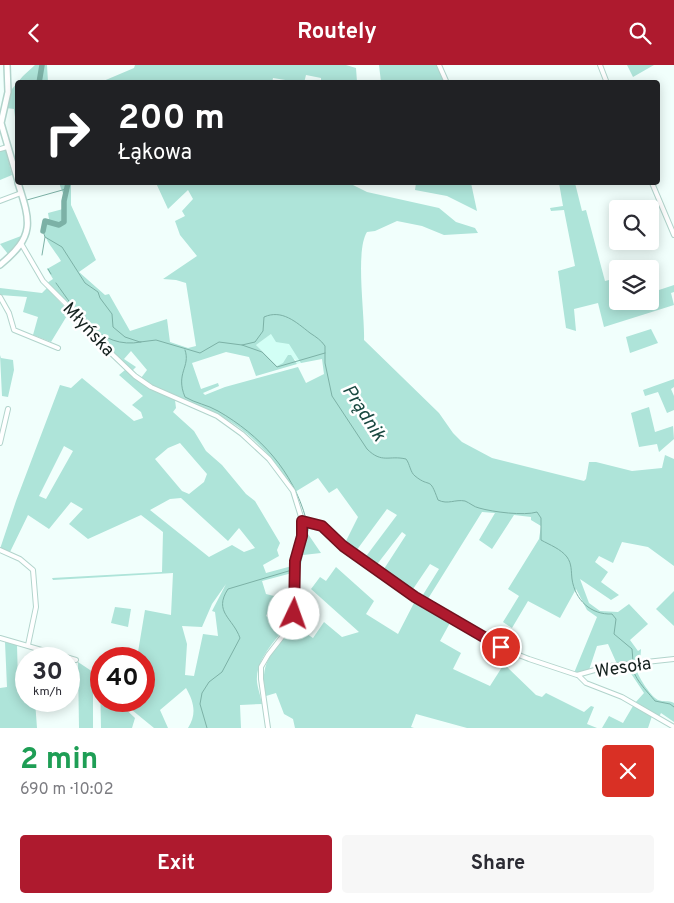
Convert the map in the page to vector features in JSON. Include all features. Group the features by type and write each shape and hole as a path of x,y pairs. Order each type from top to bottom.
{"main road":[{"path":"7,65 8,91 1,114 1,127 15,172"},
{"path":"0,265 22,245 27,220 19,185"}],"street":[{"path":"439,65 446,80"},
{"path":"600,65 606,80"},
{"path":"0,149 7,147"},
{"path":"653,185 674,235"},
{"path":"0,201 21,193"},
{"name":"Młyńska","path":"22,245 40,277 89,332 135,375 171,397 217,416 258,447 292,491 302,521"},
{"path":"0,297 9,313 14,331 58,348"},
{"path":"0,443 8,409"},
{"path":"268,728 261,667 282,637 294,614 295,561 302,536 302,521 322,526 343,546 415,597 481,637 518,654 575,674 586,683 622,697 674,727"},
{"path":"0,550 20,559 33,571 36,607 28,645"},
{"path":"0,638 34,647"},
{"name":"Wesoła","path":"575,674 630,664 674,659"}],"shaded area":[{"path":"35,65 47,65 48,80 20,80"},
{"path":"135,65 346,65 356,68 357,80 321,80 321,78 306,75 305,80 273,78 273,80 106,80 134,68"},
{"path":"379,65 440,65 447,80 381,80"},
{"path":"627,65 654,65 633,77"},
{"path":"15,85 15,117 14,109 6,108"},
{"path":"5,148 12,175 0,180 0,150"},
{"path":"60,185 71,185 71,205 96,260 79,272 105,295 109,294 130,331 167,319 170,342 188,348 196,346 186,283 163,279 197,256 180,235 175,221 185,216 182,211 193,199 188,190 168,209 157,185 353,185 367,192 439,208 456,222 475,228 478,233 444,235 422,226 397,221 375,231 367,232 363,241 361,268 364,340 439,413 462,442 492,458 584,481 589,462 632,471 662,468 665,455 674,459 674,566 648,547 622,542 613,563 599,556 595,562 608,572 601,582 619,595 611,600 580,579 589,603 600,611 618,612 629,604 648,624 630,640 638,651 641,649 640,662 617,664 608,644 597,646 589,670 574,673 597,617 587,610 576,589 560,618 528,601 512,628 503,622 519,596 508,589 539,539 541,526 531,520 531,517 514,515 492,549 479,540 495,513 482,512 426,602 421,598 439,569 430,564 411,592 382,572 406,535 402,532 375,567 364,559 397,515 387,509 356,551 345,543 358,517 337,488 329,493 318,478 295,492 272,459 253,439 220,416 169,394 141,378 147,370 131,351 124,359 136,367 132,371 85,325 61,296 47,283 53,279 47,269 61,261 45,236 43,230 44,219 49,219 48,213 63,209 64,196","holes":["271,334 276,342 289,344 301,363 322,359 324,374 306,383 298,367 225,387 205,395 203,393 219,386 218,383 201,389 192,363 226,352 249,357 256,376 297,364 291,355 288,355 283,363 277,366 256,345"]},
{"path":"416,185 471,185 477,211 447,196 415,190"},
{"path":"559,185 576,185 582,211 586,210 605,281 609,280 609,310 658,310 604,327 598,303 574,309 576,331 566,328 558,271 575,266 564,210 551,211 550,208 563,206"},
{"path":"21,236 18,245 8,254 0,244"},
{"path":"674,285 674,292 671,293 674,305 659,310 659,290"},
{"path":"0,288 42,293 47,288 101,346 82,331 68,314 51,342 33,335 38,317 23,312 27,297 0,295"},
{"path":"292,329 301,363 297,364 295,359 277,366 256,345 275,331"},
{"path":"651,329 658,343 630,353 626,337"},
{"path":"0,355 1,358 13,360 14,370 8,397 2,396"},
{"path":"125,370 150,388 175,400 176,408 173,412 194,431 206,451 222,465 246,494 255,501 280,543 277,550 279,556 263,565 266,573 292,566 292,573 262,581 266,594 274,596 277,602 271,605 266,616 287,626 277,637 260,663 257,683 262,704 240,705 241,728 188,728 193,718 193,708 186,688 160,710 168,728 154,728 134,712 155,712 155,647 139,647 145,610 171,615 173,573 53,580 52,578 162,572 163,532 141,515 88,539 69,524 83,509 71,502 49,529 28,515 10,552 0,549 60,385 71,388 82,378 134,421 143,418 141,412 132,405 143,396 119,375","holes":["180,443 207,474 204,482 189,494 182,491 155,459 168,448","64,446 73,451 46,499 39,496","181,498 228,541 239,528 255,548 244,552 232,545 209,557 150,510 170,499","226,584 212,611 215,612 218,636 203,634 194,676 185,675 187,644 182,626 202,627 212,604"]},
{"path":"674,379 674,387 671,389 674,396 674,410 667,413 658,392 645,396 643,390"},
{"path":"649,407 655,432 673,426 674,439 659,452 657,444 639,447 631,413"},
{"path":"306,523 310,523 308,534 321,553 303,555 300,569 297,570"},
{"path":"336,567 374,601 366,614 398,634 415,601 451,621 440,641 461,653 453,669 490,686 504,664 536,695 542,697 546,693 584,712 591,706 594,707 587,724 597,728 467,728 416,714 411,727 414,728 295,728 293,719 284,714 276,693 266,696 264,673 266,665 292,624 313,638 324,622 342,637 359,632 311,589 320,577 326,581"},
{"path":"674,591 674,626 656,609"},
{"path":"115,607 131,609 128,627 111,623"},
{"path":"5,642 17,645 15,647 15,712 36,712 37,728 0,728 0,688 7,687"},
{"path":"80,663 90,670 90,712 93,712 93,728 79,728"},
{"path":"629,666 635,666 644,685 655,698 660,701 674,703 674,722 661,713 659,717 634,704 644,693 630,672"},
{"path":"633,706 652,716 648,728 602,728 609,716 623,723"},
{"path":"101,712 129,712 135,718 132,728 101,728"}],"waterway":[{"name":"Prądnik","path":"40,80 42,65"},
{"name":"Prądnik","path":"43,231 45,221 59,225 64,222 64,201 68,185"},
{"path":"27,200 66,189"},
{"name":"Prądnik","path":"43,231 45,237 62,247 85,283 98,292 100,298 112,314 113,327 125,337 140,342 156,340 200,353 219,342 242,345 255,342 263,331 264,317 271,315 283,316 299,325 325,346 325,363 332,396 367,449 372,454 381,458 406,459 413,474 431,485 438,500 448,502 465,501 477,507 500,512 517,514 537,512 541,518 541,540 559,549 569,560 574,587 580,600 591,609 604,614 612,614 616,619 614,634 632,649 633,661"},
{"path":"42,255 45,237"},
{"path":"48,269 51,274"},
{"path":"56,283 81,317 101,334 113,340 126,343 141,342"},
{"path":"242,345 262,352 277,367 325,353"},
{"path":"185,350 186,361 182,376 182,389 185,397 218,411 248,431 261,443 284,470 293,485 306,519"},
{"path":"297,568 308,530 307,524"},
{"path":"207,728 200,704 202,693 209,682 222,672 240,638 223,609 224,597 228,589 292,570"},
{"name":"Prądnik","path":"633,665 637,679 655,701 670,704 674,707"}],"route":[{"path":"294,614 295,561 302,536 302,521 311,522 322,526 343,546 415,597 501,647"}]}
